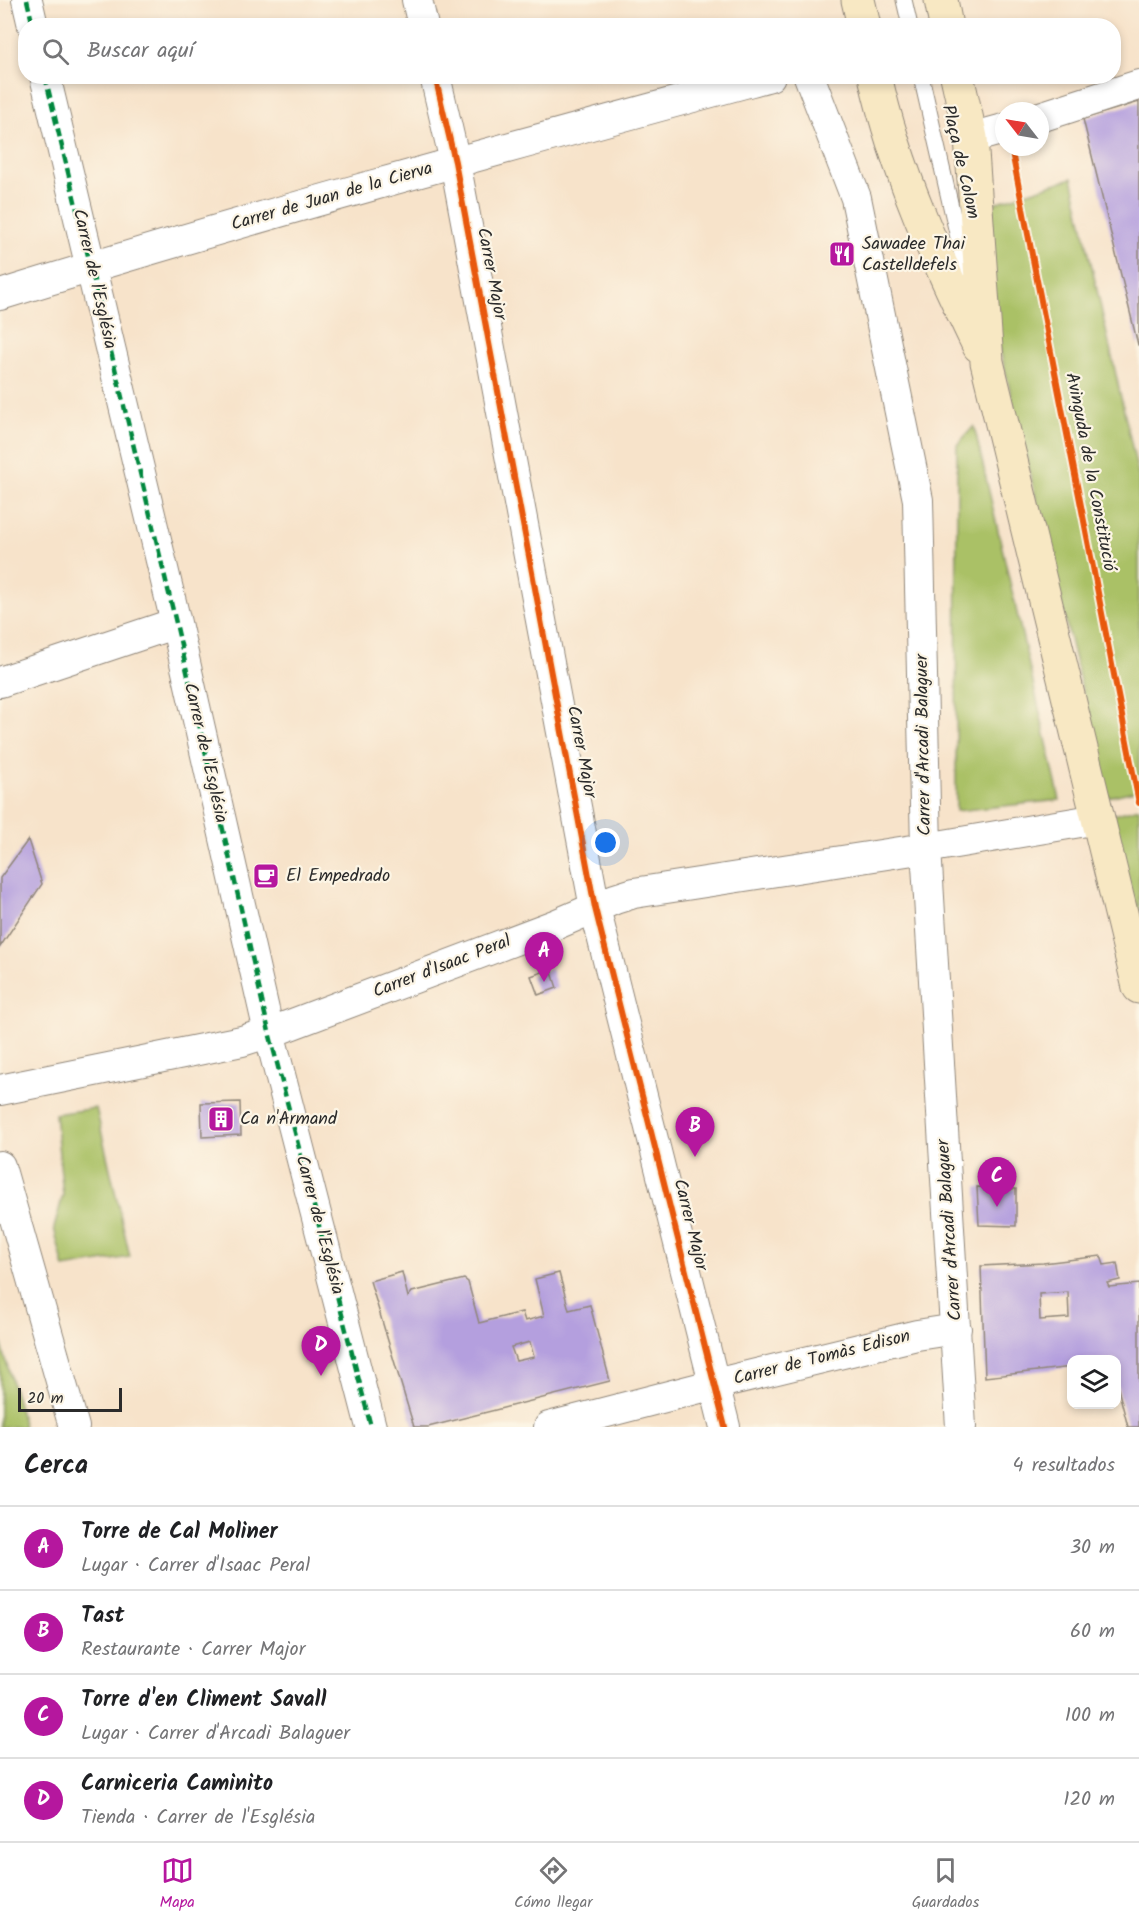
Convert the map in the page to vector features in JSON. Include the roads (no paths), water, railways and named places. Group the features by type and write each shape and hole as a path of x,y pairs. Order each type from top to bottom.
{"street":[{"path":"27,0 31,18"},
{"path":"417,0 421,18"},
{"path":"858,0 862,18"},
{"path":"941,0 944,18"},
{"name":"Carrer de l'Església","path":"47,84 176,623 269,1032 371,1427"},
{"name":"Carrer Major","path":"437,84 455,162 595,908 725,1427"},
{"name":"Carrer de Juan de la Cierva","path":"0,295 92,266 455,162 741,84"},
{"name":"Carrer d'Arcadi Balaguer","path":"812,84 856,198 918,501 926,848 961,1427"},
{"path":"877,84 885,120 936,257 987,362"},
{"path":"959,84 971,138 987,362 1139,987"},
{"path":"1049,114 1139,85"},
{"path":"971,138 995,131"},
{"path":"0,682 176,623"},
{"name":"Carrer d'Isaac Peral","path":"0,1090 242,1041 634,893 1098,819"},
{"path":"0,1166 74,1427"},
{"name":"Carrer de Tomàs Edison","path":"549,1427 917,1335 956,1329"}],"lane":[{"path":"904,0 908,18"},
{"name":"Plaça de Colom","path":"923,84 987,362"}],"place":[{"name":"Sawadee Thai Castelldefels","path":"842,254"},
{"name":"El Empedrado","path":"266,876"},
{"name":"Torre de Cal Moliner","path":"544,982"},
{"name":"Ca n'Armand","path":"221,1119"},
{"name":"Tast","path":"695,1157"},
{"name":"Torre d'en Climent Savall","path":"997,1207"},
{"name":"Carniceria Caminito","path":"321,1376"}]}
